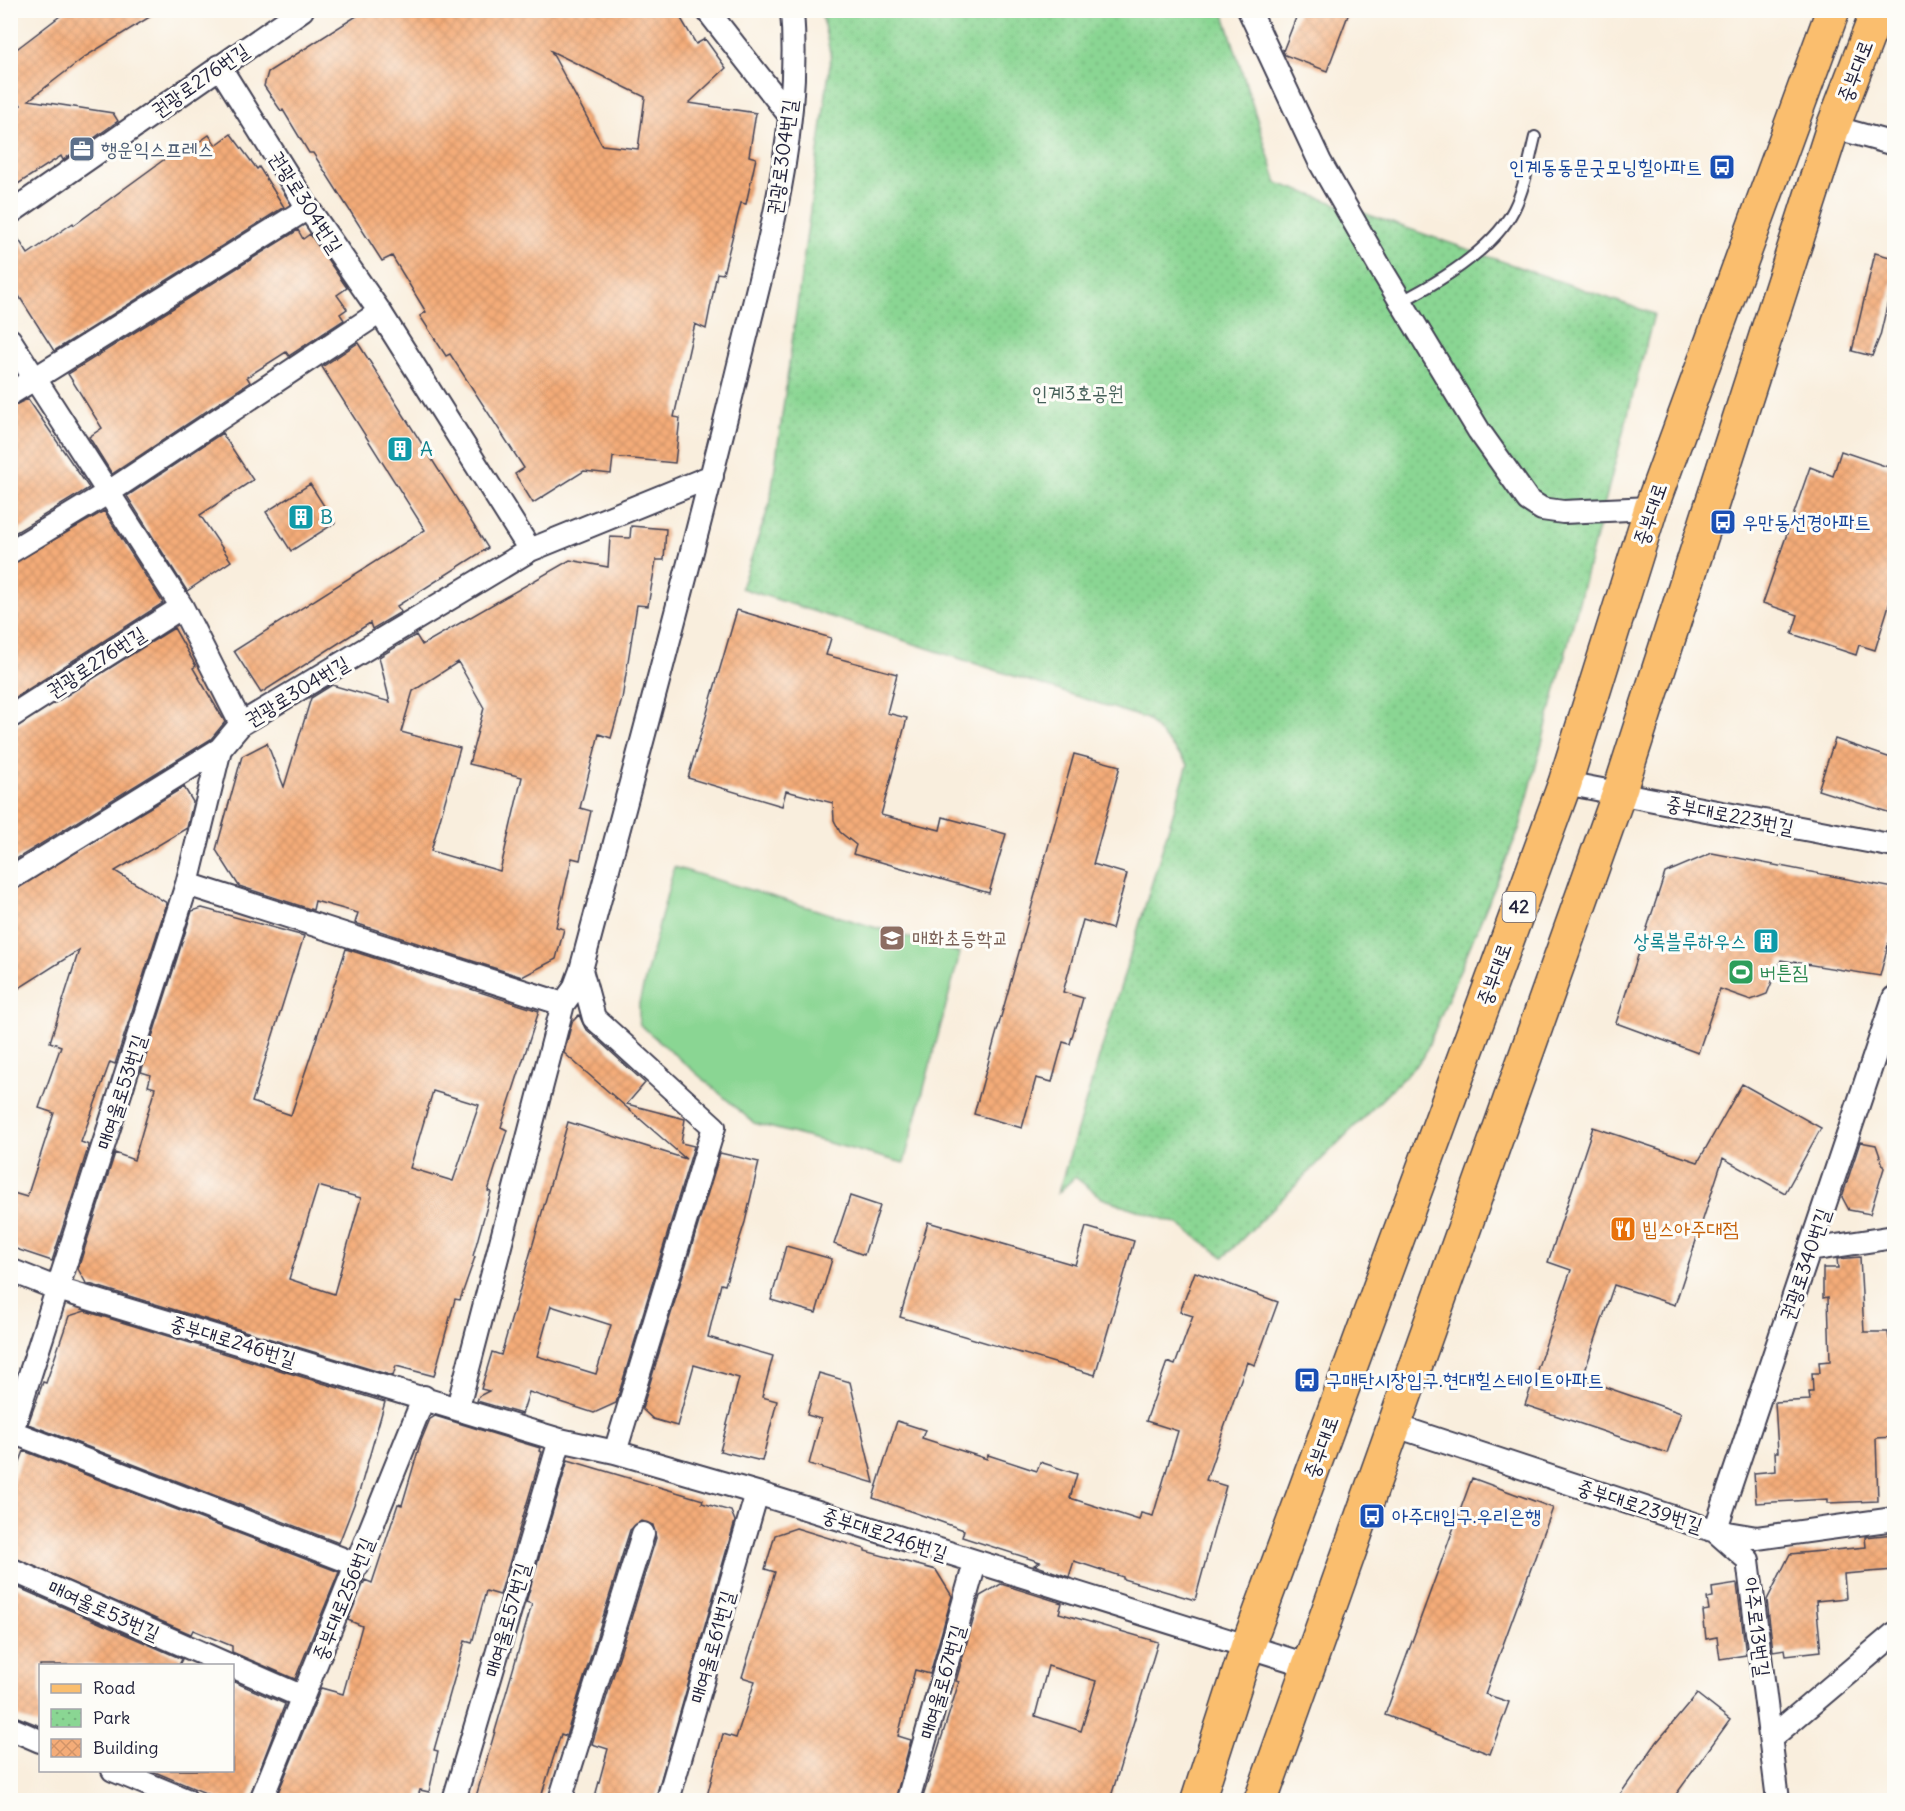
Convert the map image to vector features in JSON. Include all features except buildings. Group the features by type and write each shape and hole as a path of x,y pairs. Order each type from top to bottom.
{"main road":[{"name":"중부대로","path":"1198,1800 1247,1648 1564,783 1651,508 1833,10"},
{"name":"중부대로","path":"1261,1800 1619,793 1833,127 1878,10"}],"street":[{"name":"권광로276번길","path":"10,213 302,10"},
{"path":"707,10 790,116"},
{"name":"권광로304번길","path":"573,988 712,476 777,207 790,116 794,36 792,10"},
{"path":"1249,10 1320,162 1400,303 1479,431 1528,500 1542,509 1563,512 1651,508"},
{"name":"권광로304번길","path":"219,66 308,208 380,312 530,550"},
{"path":"1833,127 1894,144"},
{"path":"10,394 308,208"},
{"path":"10,552 109,492 380,312"},
{"path":"10,340 182,607 241,724"},
{"name":"권광로304번길","path":"10,879 220,750 241,724 530,550 712,476"},
{"name":"권광로276번길","path":"10,717 182,607"},
{"name":"매여울로53번길","path":"220,750 187,884 11,1435 358,1565"},
{"name":"중부대로223번길","path":"1564,783 1894,846"},
{"path":"187,884 573,988 594,1018 714,1127 615,1452"},
{"path":"458,1407 573,988"},
{"name":"권광로340번길","path":"1715,1531 1894,998"},
{"path":"1810,1250 1894,1237"},
{"name":"중부대로246번길","path":"10,1270 58,1288 458,1407 560,1440 615,1452 757,1493 1310,1666"},
{"name":"중부대로256번길","path":"261,1800 358,1565 424,1397"},
{"name":"중부대로239번길","path":"1393,1425 1715,1531 1757,1538 1894,1520"},
{"name":"매여울로57번길","path":"454,1800 560,1440"},
{"name":"매여울로61번길","path":"668,1800 757,1493"},
{"name":"아주로13번길","path":"1715,1531 1748,1560 1778,1800"},
{"path":"560,1800 643,1534"},
{"name":"매여울로67번길","path":"908,1800 975,1563"},
{"name":"매여울로53번길","path":"10,1569 227,1664"},
{"path":"1771,1738 1894,1634"},
{"name":"매여울로53번길","path":"234,1667 303,1697"},
{"path":"10,1728 39,1741"},
{"path":"118,1772 186,1800"}],"lane":[{"path":"1400,303 1432,286 1491,240 1514,209 1535,137"}],"green space":[{"name":"인계3호공원","path":"821,11 1223,11 1277,183 1654,314 1520,827 1423,1058 1224,1257 1178,1224 1102,1198 1075,1177 1058,1193 1188,764 1147,719 741,588 770,503 831,57"},
{"path":"674,867 960,953 904,1163 754,1123 639,1024 639,1003"}],"place":[{"name":"행운익스프레스","path":"82,149"},
{"name":"인계동동문굿모닝힐아파트","path":"1722,167"},
{"name":"A","path":"400,449"},
{"name":"B","path":"301,517"},
{"name":"우만동선경아파트","path":"1723,522"},
{"name":"매화초등학교","path":"892,938"},
{"name":"상록블루하우스","path":"1766,941"},
{"name":"버튼짐","path":"1741,972"},
{"name":"빕스아주대점","path":"1623,1229"},
{"name":"구매탄시장입구.현대힐스테이트아파트","path":"1307,1380"},
{"name":"아주대입구.우리은행","path":"1372,1516"}]}
